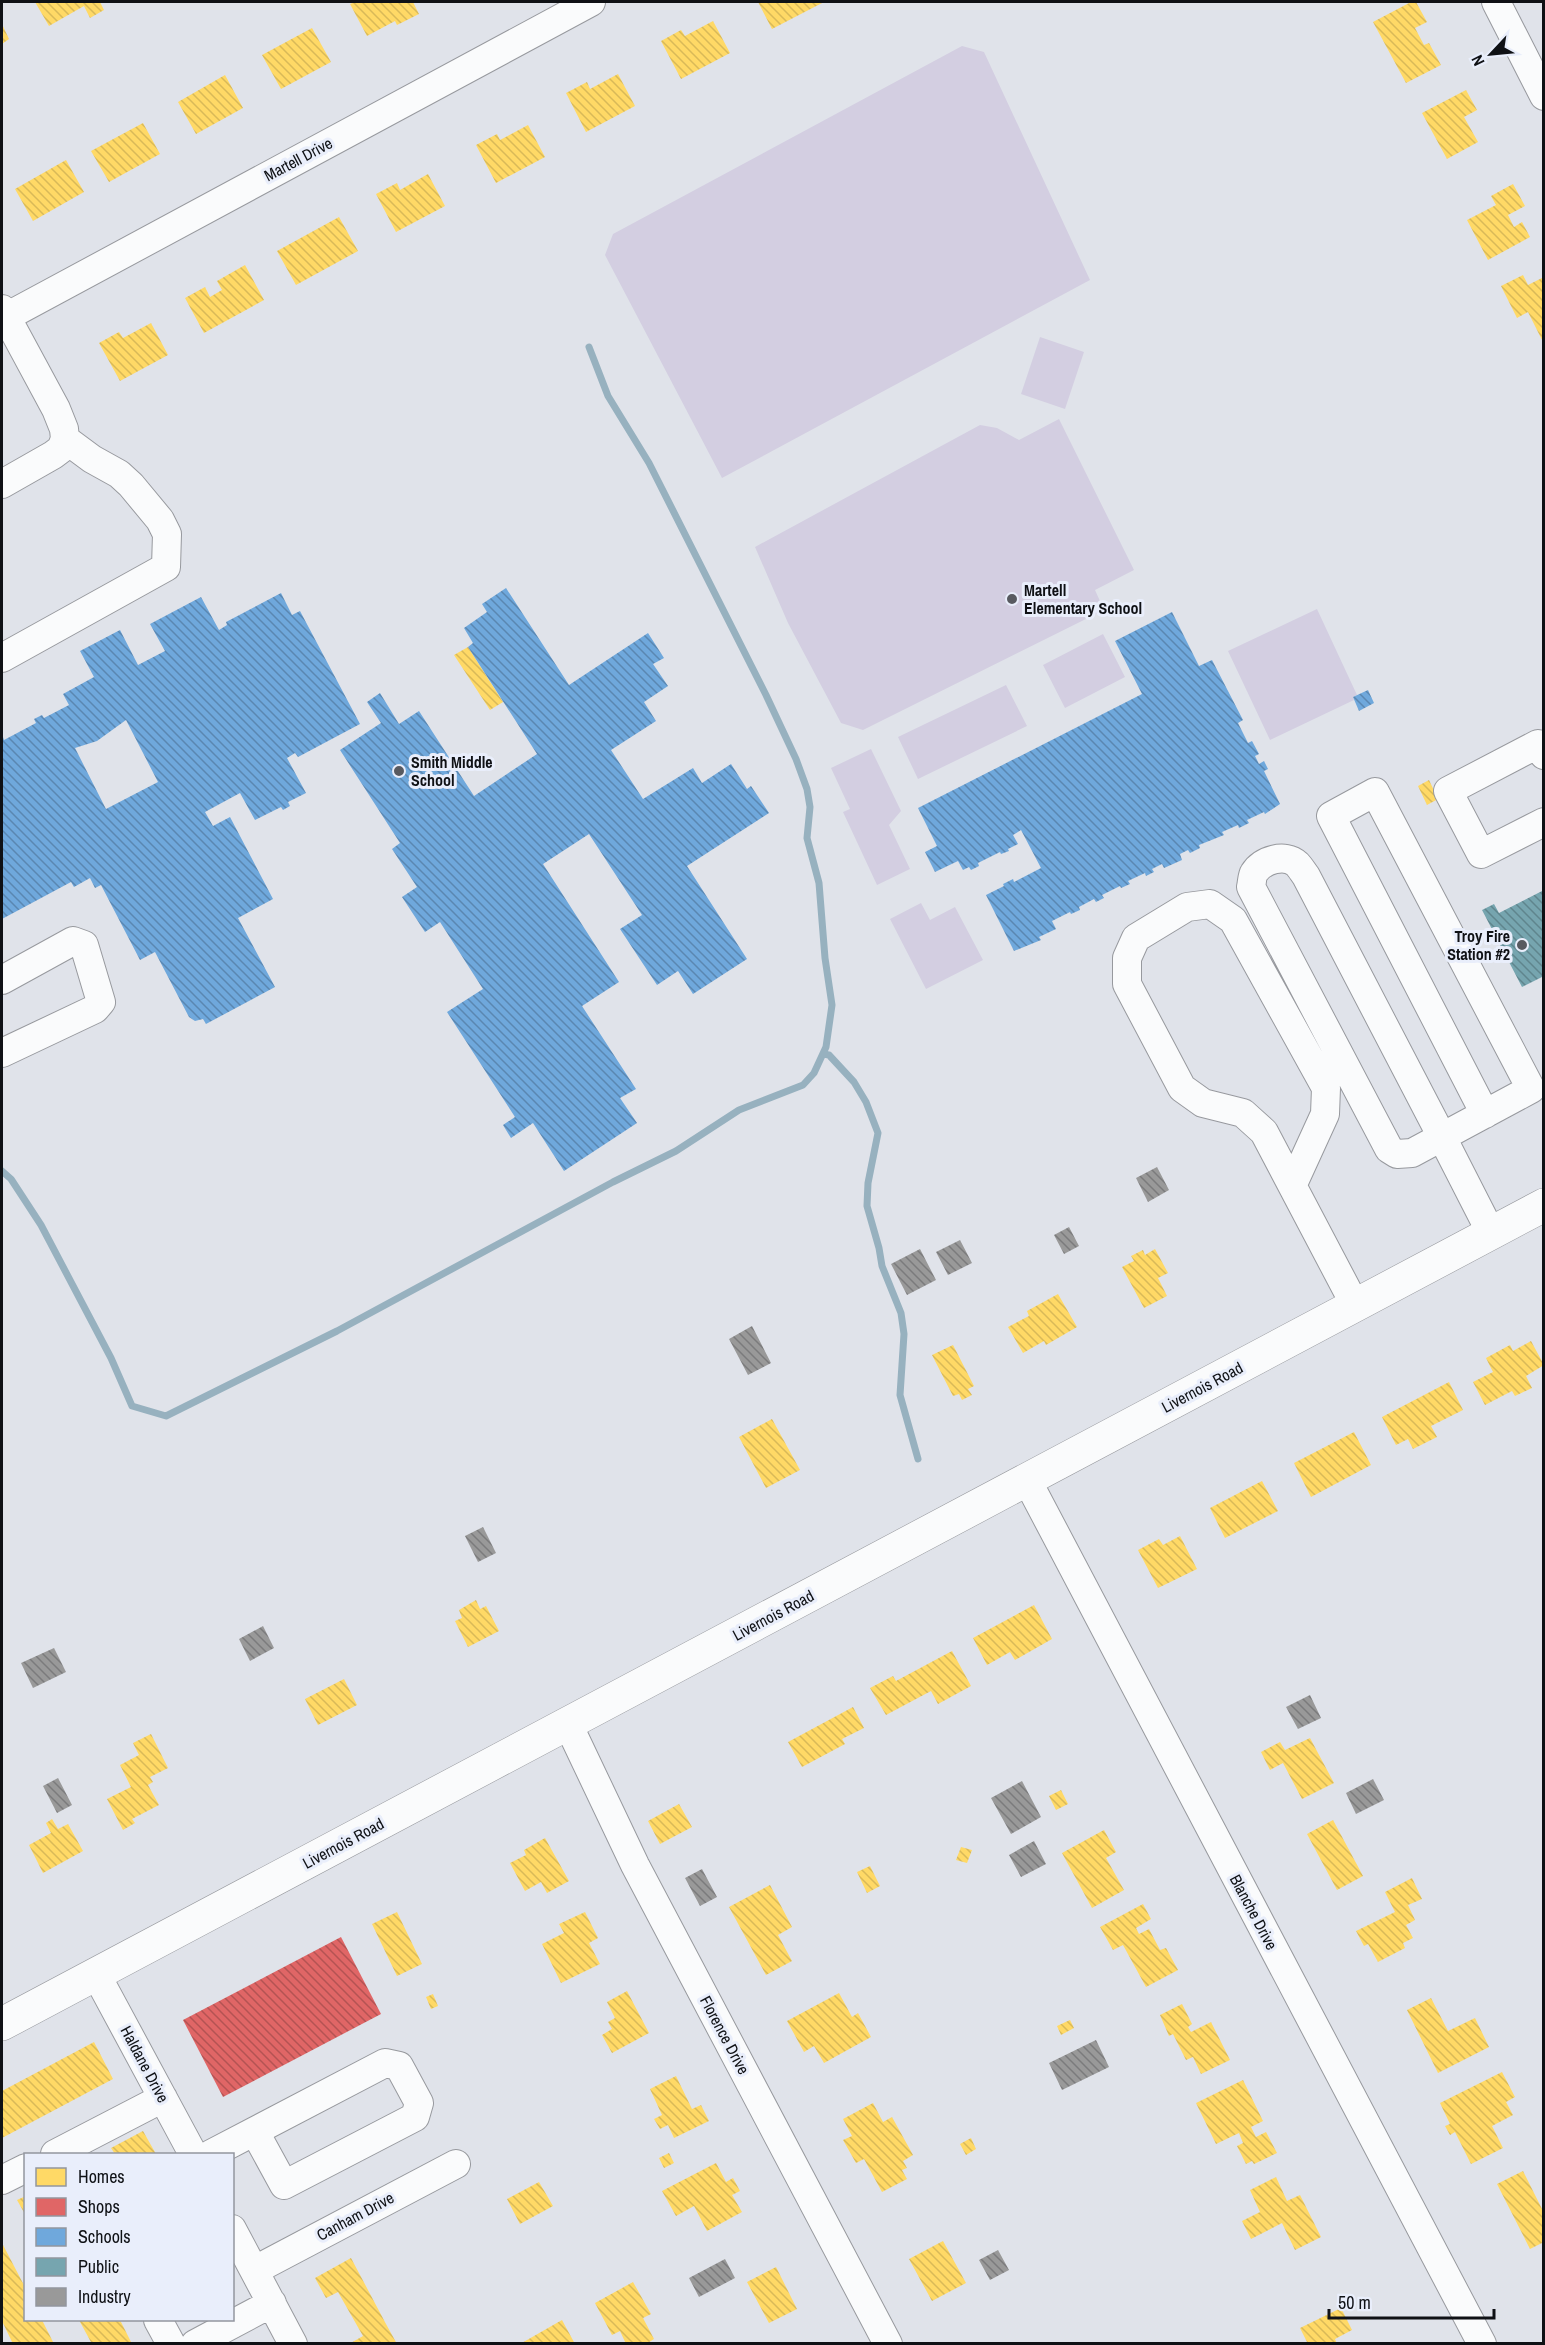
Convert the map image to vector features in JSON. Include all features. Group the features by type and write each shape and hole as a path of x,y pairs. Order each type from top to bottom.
{"main road":[{"name":"Livernois Road","path":"2,2024 1544,1205"}],"street":[{"name":"Martell Drive","path":"4,313 591,2"},
{"path":"1496,2 1544,96"},
{"path":"2,484 53,455 62,448 65,439 64,429 56,410 4,313"},
{"path":"2,658 166,567 167,534 160,520 119,474 65,439"},
{"path":"1544,755 1538,744 1448,790 1481,854 1544,822"},
{"path":"1485,1114 1331,816 1375,792 1532,1089 1485,1114 1442,1137 1412,1153 1397,1154 1389,1149 1251,887 1253,873 1273,860 1286,858 1296,863 1306,876 1442,1137 1491,1233"},
{"path":"1293,1184 1325,1114 1326,1088 1233,920 1210,904 1187,907 1136,938 1126,958 1127,984 1182,1088 1203,1103 1243,1113 1264,1132 1355,1305"},
{"path":"2,980 73,941 84,945 101,1002 95,1009 2,1053"},
{"name":"Blanche Drive","path":"1027,1480 1482,2343"},
{"name":"Florence Drive","path":"568,1724 608,1812 641,1876 888,2343"},
{"name":"Haldane Drive","path":"96,1974 192,2153"},
{"path":"213,2153 385,2063 399,2066 419,2103 415,2117 284,2185 255,2132"},
{"path":"65,2152 163,2098"},
{"name":"Canham Drive","path":"255,2270 456,2164"},
{"path":"2,2180 24,2169"},
{"path":"234,2233 293,2343"},
{"path":"195,2343 272,2303"},
{"path":"159,2321 171,2343"}],"shaded area":[{"path":"962,46 984,52 1090,280 722,478 605,255 613,234"},
{"path":"1040,337 1084,352 1065,409 1021,394"},
{"path":"1059,419 1134,570 1095,590 1104,610 863,730 841,723 788,623 755,547 980,425 997,428 1019,440"},
{"path":"1317,609 1357,695 1353,697 1354,700 1270,740 1228,651"},
{"path":"1103,634 1125,677 1065,708 1043,665"},
{"path":"1006,685 1027,726 918,779 898,737"},
{"path":"871,749 901,811 889,825 910,869 877,885 843,812 850,809 831,768"},
{"path":"921,903 930,920 955,907 983,960 926,989 890,919"}],"building: Homes":[{"path":"35,2 100,2 104,10 90,18 84,6 49,26"},
{"path":"355,2 413,2 419,14 397,25 395,21 367,36 350,4"},
{"path":"758,2 824,2 772,29"},
{"path":"1411,2 1416,2 1427,22 1415,28 1424,45 1429,43 1441,65 1406,83 1373,22"},
{"path":"713,21 730,53 681,79 661,41 681,30 685,36"},
{"path":"2,24 9,39 2,44"},
{"path":"312,28 331,62 281,89 262,55"},
{"path":"618,74 635,106 586,132 566,93 587,82 590,89"},
{"path":"225,75 243,108 196,134 178,102"},
{"path":"1466,90 1477,110 1464,117 1478,142 1447,159 1422,113"},
{"path":"143,123 160,154 109,182 91,151"},
{"path":"528,125 545,157 496,183 476,145 497,134 500,140"},
{"path":"66,160 84,192 33,221 15,189"},
{"path":"428,174 445,206 396,232 376,194 397,183 400,190"},
{"path":"1513,184 1525,206 1508,215 1514,227 1522,222 1530,237 1488,260 1467,220 1496,205 1491,196"},
{"path":"339,217 358,251 296,285 277,251"},
{"path":"245,265 264,300 204,333 185,298 205,287 210,297 222,290 217,281"},
{"path":"1523,275 1528,285 1544,277 1544,344 1528,312 1517,318 1501,286"},
{"path":"151,323 168,355 120,381 99,343 119,332 123,338"},
{"path":"468,647 503,702 490,710 454,655"},
{"path":"1429,780 1438,799 1427,805 1418,786"},
{"path":"1155,1249 1168,1273 1158,1278 1167,1296 1144,1308 1122,1267 1134,1261 1131,1256 1143,1250 1145,1255"},
{"path":"1058,1294 1077,1327 1046,1345 1044,1341 1023,1353 1008,1327 1029,1316 1027,1311"},
{"path":"1531,1341 1544,1365 1526,1376 1532,1388 1515,1396 1512,1391 1485,1405 1473,1382 1493,1372 1486,1358 1510,1345 1513,1351"},
{"path":"953,1345 974,1386 968,1389 972,1395 962,1400 959,1394 953,1396 932,1355"},
{"path":"1449,1382 1463,1410 1431,1426 1437,1437 1413,1449 1408,1439 1396,1445 1382,1417"},
{"path":"772,1419 800,1470 766,1488 739,1437"},
{"path":"1354,1432 1371,1465 1311,1497 1294,1463"},
{"path":"1262,1481 1278,1511 1225,1538 1210,1508"},
{"path":"1180,1536 1197,1569 1158,1588 1138,1550 1159,1539 1163,1545"},
{"path":"476,1600 480,1609 486,1606 499,1631 468,1647 455,1621 462,1618 459,1610"},
{"path":"1034,1605 1052,1639 1015,1660 1010,1652 987,1665 973,1638"},
{"path":"952,1651 971,1686 938,1704 931,1691 886,1715 870,1688 893,1676 896,1681"},
{"path":"344,1679 357,1705 318,1725 305,1699"},
{"path":"853,1707 864,1728 842,1739 845,1744 802,1767 788,1742"},
{"path":"151,1734 168,1768 150,1777 153,1782 148,1785 159,1805 132,1819 135,1823 123,1830 107,1799 131,1787 120,1765 139,1755 133,1743"},
{"path":"1310,1738 1334,1783 1302,1799 1283,1763 1270,1770 1261,1752 1280,1742 1285,1750"},
{"path":"1061,1790 1068,1804 1056,1810 1049,1796"},
{"path":"679,1804 692,1827 660,1844 648,1821"},
{"path":"52,1819 58,1829 68,1824 83,1851 43,1873 29,1845 51,1833 46,1823"},
{"path":"1333,1820 1363,1876 1337,1890 1307,1834"},
{"path":"1104,1830 1116,1852 1106,1858 1124,1890 1092,1908 1062,1853"},
{"path":"545,1838 569,1881 547,1893 541,1882 525,1891 510,1863 526,1855 524,1850"},
{"path":"961,1847 972,1850 967,1863 956,1860"},
{"path":"870,1866 880,1886 867,1893 857,1872"},
{"path":"1412,1878 1422,1899 1408,1905 1415,1920 1406,1925 1413,1938 1403,1943 1405,1948 1378,1962 1368,1944 1364,1946 1356,1931 1395,1912 1385,1892"},
{"path":"770,1885 792,1927 778,1935 792,1961 766,1975 729,1907"},
{"path":"1143,1904 1151,1919 1136,1928 1139,1934 1149,1929 1160,1950 1166,1948 1178,1970 1146,1987 1123,1945 1113,1950 1100,1927"},
{"path":"397,1912 422,1964 397,1976 372,1924"},
{"path":"585,1912 598,1938 589,1943 600,1964 561,1983 542,1944 564,1933 559,1924"},
{"path":"627,1991 649,2033 612,2053 602,2035 612,2029 608,2022 615,2018 607,2002"},
{"path":"839,1993 852,2017 858,2013 871,2037 824,2063 814,2046 804,2052 787,2021"},
{"path":"433,1994 438,2006 431,2009 426,1997"},
{"path":"1431,1998 1448,2031 1475,2018 1489,2047 1438,2073 1407,2010"},
{"path":"1182,2004 1192,2024 1188,2027 1191,2032 1211,2022 1230,2060 1201,2074 1193,2057 1186,2060 1173,2034 1169,2036 1160,2015"},
{"path":"1070,2020 1074,2028 1061,2035 1057,2026"},
{"path":"94,2042 113,2079 2,2138 2,2091"},
{"path":"1502,2072 1515,2097 1506,2102 1513,2115 1492,2126 1503,2148 1471,2164 1455,2132 1450,2135 1445,2126 1450,2124 1440,2103"},
{"path":"676,2076 692,2109 701,2105 709,2121 674,2138 668,2125 660,2129 654,2119 662,2115 650,2089"},
{"path":"1243,2080 1263,2121 1251,2127 1256,2137 1266,2132 1277,2153 1254,2164 1252,2161 1246,2164 1237,2146 1243,2143 1239,2133 1216,2144 1196,2103"},
{"path":"873,2103 883,2122 892,2117 913,2155 903,2161 907,2168 902,2170 907,2179 882,2192 864,2159 856,2163 843,2140 852,2136 843,2119"},
{"path":"143,2131 155,2153 114,2153 111,2148"},
{"path":"971,2138 976,2149 966,2155 960,2144"},
{"path":"669,2153 674,2163 664,2168 659,2158"},
{"path":"716,2163 726,2182 733,2178 740,2191 732,2195 742,2212 707,2231 694,2206 676,2216 662,2191"},
{"path":"1523,2171 1544,2213 1544,2242 1530,2249 1497,2184"},
{"path":"1276,2177 1287,2201 1300,2195 1321,2237 1295,2250 1282,2223 1251,2239 1242,2221 1260,2212 1250,2190"},
{"path":"539,2182 553,2206 520,2224 507,2199"},
{"path":"24,2197 24,2212 17,2200"},
{"path":"943,2241 966,2283 932,2301 909,2259"},
{"path":"2,2243 24,2285 24,2321 42,2321 54,2344 13,2344 2,2321"},
{"path":"351,2258 397,2344 349,2344 363,2336 338,2292 326,2298 315,2278"},
{"path":"776,2267 797,2309 769,2323 747,2282"},
{"path":"633,2282 651,2314 643,2318 654,2339 646,2344 626,2344 620,2331 612,2335 595,2303"},
{"path":"1341,2308 1352,2330 1335,2339 1337,2344 1308,2344 1300,2328"},
{"path":"562,2320 575,2344 520,2344"},
{"path":"80,2321 120,2321 132,2344 92,2344"}],"building: Shops":[{"path":"341,1937 381,2014 223,2097 183,2020"}],"building: Schools":[{"path":"506,588 569,685 648,633 664,658 653,664 668,686 644,702 656,721 611,750 643,799 693,768 702,783 731,764 747,789 751,786 769,813 687,866 747,959 693,994 678,971 657,985 620,929 642,915 589,834 543,864 619,982 582,1006 636,1089 620,1098 637,1123 564,1171 533,1123 511,1138 503,1125 515,1117 447,1012 483,989 440,922 425,932 402,897 417,887 392,849 400,843 340,750 381,723 367,702 380,693 399,724 419,711 474,796 537,754 468,647 473,643 464,628 487,612 482,604"},
{"path":"281,593 292,615 300,611 360,724 298,757 295,753 287,758 306,793 288,802 290,806 283,810 281,807 255,820 240,793 205,812 213,826 230,817 273,899 238,918 275,987 206,1024 203,1019 195,1021 189,1017 155,952 140,960 101,885 95,888 90,878 74,887 71,882 2,919 2,734 4,740 36,723 34,719 42,715 44,718 69,705 63,694 94,677 80,651 120,630 138,665 165,651 150,624 201,597 219,630 227,625 226,622","holes":["126,720 158,782 106,809 75,748 97,741"]},
{"path":"1172,612 1199,666 1212,660 1243,720 1238,723 1248,743 1252,741 1259,754 1255,756 1259,764 1264,761 1268,769 1264,771 1280,804 1265,814 1264,812 1247,820 1249,823 1239,828 1238,825 1222,832 1224,835 1199,845 1200,848 1190,853 1188,850 1180,854 1182,860 1164,868 1162,864 1152,869 1154,872 1146,876 1145,873 1128,881 1130,884 1102,895 1104,898 1096,902 1094,899 1079,907 1080,910 1052,921 1056,929 1039,937 1041,940 1014,951 986,895 1013,879 1014,882 1041,868 1021,830 1013,835 1018,844 1008,849 1009,851 1001,854 1000,852 978,863 979,866 971,870 969,867 963,870 958,861 935,872 925,852 937,846 918,808 1142,694 1115,641"},
{"path":"1368,690 1374,703 1359,711 1353,697"}],"building: Public":[{"name":"Troy Fire Station #2","path":"1544,890 1544,976 1522,987 1482,910 1494,904 1499,913"}],"building: Industry":[{"path":"1157,1167 1169,1190 1148,1202 1136,1178"},
{"path":"1069,1227 1079,1246 1064,1254 1054,1235"},
{"path":"960,1240 972,1263 948,1275 936,1252"},
{"path":"920,1249 936,1280 907,1295 891,1264"},
{"path":"752,1326 771,1363 748,1375 729,1339"},
{"path":"483,1527 496,1553 478,1562 465,1536"},
{"path":"263,1626 274,1648 250,1661 239,1639"},
{"path":"54,1648 66,1672 33,1688 21,1663"},
{"path":"1310,1695 1321,1718 1298,1729 1286,1707"},
{"path":"58,1778 72,1805 57,1813 43,1786"},
{"path":"1373,1779 1384,1800 1356,1814 1346,1793"},
{"path":"1022,1781 1041,1817 1011,1834 991,1798"},
{"path":"1034,1841 1046,1864 1021,1877 1009,1855"},
{"path":"702,1869 717,1897 700,1906 685,1878"},
{"path":"1096,2040 1109,2067 1062,2090 1049,2063"},
{"path":"998,2250 1009,2270 990,2280 979,2260"},
{"path":"725,2259 735,2278 699,2297 689,2278"}],"waterway":[{"path":"2,1171 11,1179 41,1225 111,1358 132,1406 166,1416 337,1331 613,1182 676,1151 739,1110 803,1085 814,1073 826,1047 832,1005 825,958 819,883 807,838 810,807 807,789 796,759 766,695 649,463 608,396 589,347"},
{"path":"823,1054 829,1055 854,1082 866,1102 878,1133 868,1183 867,1206 882,1266 901,1313 904,1334 900,1395 918,1459"}],"place":[{"name":"Martell Elementary School","path":"1012,599"},
{"name":"Smith Middle School","path":"399,771"},
{"name":"Troy Fire Station #2","path":"1522,945"}]}
